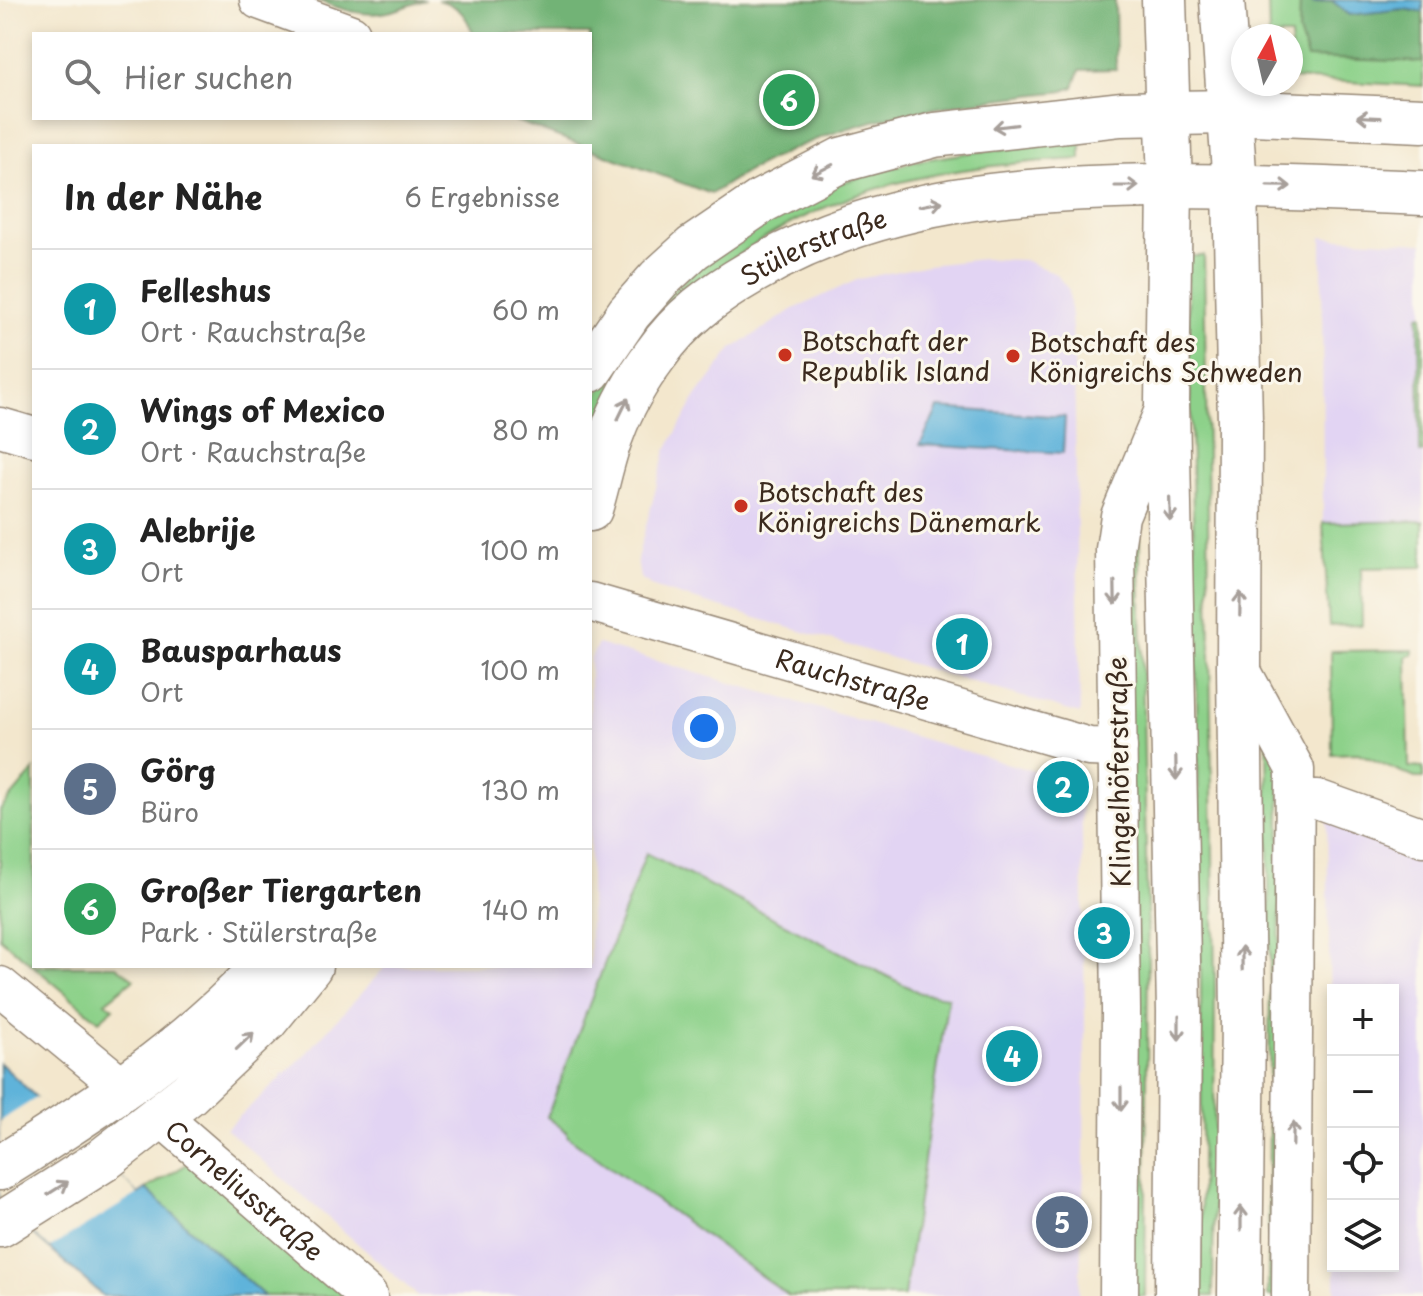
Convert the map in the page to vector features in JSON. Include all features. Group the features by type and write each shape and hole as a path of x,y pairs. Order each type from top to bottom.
{"main road":[{"name":"Klingelhöferstraße","path":"1164,0 1170,186 1167,403 1179,1012 1177,1296"},
{"path":"1222,0 1235,186 1241,512 1239,666 1243,1017 1240,1296"},
{"path":"592,367 629,313 659,279 693,248 762,201 841,160 934,135 1167,112 1423,120"},
{"name":"Stülerstraße","path":"592,502 612,433 633,388 657,352 704,303 769,262 829,234 924,205 979,196 1084,187 1235,186 1423,193"},
{"path":"0,1168 124,1088 188,1040 262,968"},
{"path":"7,1221 103,1160 207,1077 266,1020 308,968"},
{"path":"124,1088 159,1115"}],"street":[{"path":"259,0 346,32"},
{"name":"Klingelhöferstraße","path":"1119,1296 1121,1010 1115,549 1120,516 1167,403"},
{"path":"0,427 32,436"},
{"name":"Rauchstraße","path":"592,603 1089,747 1118,748"},
{"path":"1239,666 1295,769 1291,1296"},
{"path":"1295,799 1317,799 1423,837"},
{"path":"0,986 124,1088"},
{"name":"Corneliusstraße","path":"159,1115 368,1296"}],"shaded area":[{"path":"1322,237 1423,243 1423,521 1323,523"},
{"path":"983,259 1024,260 1056,274 1069,290 1074,356 1080,714 656,588 640,578 637,559 666,451 696,397 732,349 794,309 859,279 928,265"},
{"path":"598,644 1081,785 1085,1018 1079,1296 418,1296 226,1129 301,1059 384,968 592,968 592,655"},
{"path":"1327,817 1423,853 1423,1296 1335,1296 1335,1272 1399,1272 1399,984 1330,984"}],"green space":[{"path":"316,0 426,0 375,14 346,10"},
{"path":"437,0 1115,0 1116,69 1080,70 1074,87 1064,91 924,110 838,131 796,147 711,194 592,150 592,144 578,144 513,120 592,120 592,32 472,32 468,21 450,4"},
{"path":"1268,0 1423,0 1423,86 1303,80 1303,24 1269,24"},
{"path":"1300,0 1312,0 1313,3 1331,0 1350,15 1403,9 1423,12 1423,62 1307,58 1303,45 1303,24 1299,24"},
{"path":"1081,141 1081,159 986,166 897,183 812,213 771,234 730,261 592,455 592,406 605,381 667,295 723,247 833,185 916,161"},
{"path":"1187,256 1204,256 1215,984 1213,1296 1200,1296 1200,906"},
{"path":"1423,314 1423,453 1420,453 1419,315"},
{"path":"1139,514 1148,954 1145,1296 1132,1296 1126,549"},
{"path":"1423,521 1423,567 1361,568 1362,625 1329,626 1323,523"},
{"path":"1413,650 1413,655 1407,656 1409,767 1423,768 1423,778 1415,778 1358,753 1332,754 1331,651"},
{"path":"1267,736 1280,755 1279,1296 1268,1296 1270,957"},
{"path":"32,772 32,965 0,938 0,810"},
{"path":"646,853 920,993 948,997 904,1296 789,1296 568,1137 566,1131 547,1117"},
{"path":"36,968 119,968 134,979 105,1002 114,1008 99,1021"},
{"path":"194,1160 354,1296 264,1296 146,1189"}],"water":[{"path":"1331,0 1423,0 1423,12 1403,9 1350,15"},
{"path":"938,408 1065,417 1063,453 920,445"},
{"path":"0,1063 138,1194 146,1189 264,1296 103,1296 0,1205"}],"pier":[{"path":"38,1097 138,1194 50,1248 0,1205 0,1121"}],"place":[{"name":"Großer Tiergarten","path":"789,100"},
{"name":"Botschaft der Republik Island","path":"785,355"},
{"name":"Botschaft des Königreichs Schweden","path":"1013,356"},
{"name":"Botschaft des Königreichs Dänemark","path":"741,506"},
{"name":"Felleshus","path":"962,644"},
{"name":"Wings of Mexico","path":"1063,787"},
{"name":"Alebrije","path":"1104,933"},
{"name":"Bausparhaus","path":"1012,1056"},
{"name":"Görg","path":"1062,1222"}]}
